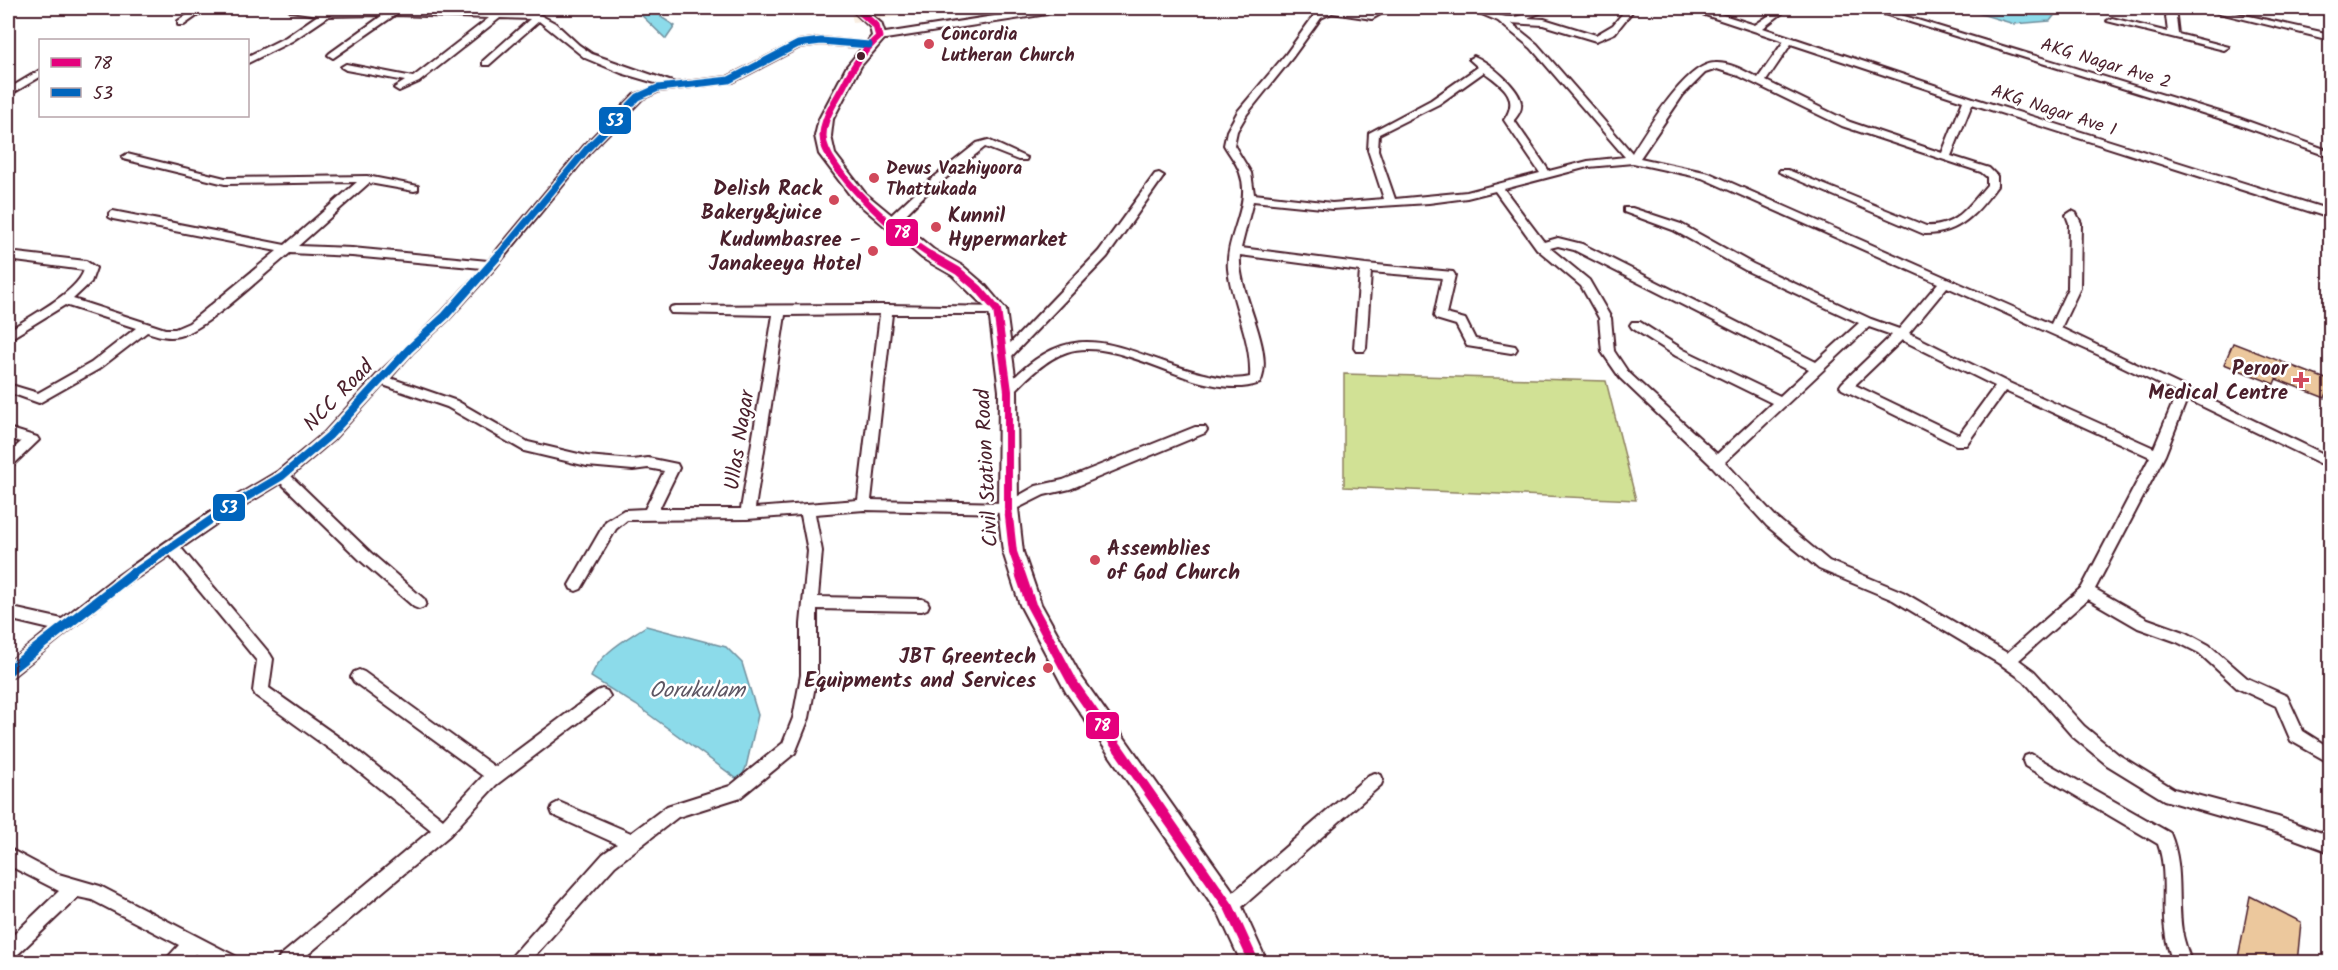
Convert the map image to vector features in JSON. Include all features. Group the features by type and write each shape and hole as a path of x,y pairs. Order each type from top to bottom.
{"main road":[{"path":"856,8 876,26 874,41 826,119 823,136 827,154 859,196 928,254 958,271 980,289 997,310"},
{"name":"Civil Station Road","path":"997,310 1008,391 1008,508 1013,552 1031,605 1074,685 1229,907 1254,963"}],"street":[{"path":"181,23 203,8"},
{"path":"290,8 327,13 342,10 392,13 424,10 538,17 553,24 580,51 607,64 657,81 687,85 729,80 798,44 821,41 874,41 1047,11 1049,8"},
{"path":"1008,391 1025,373 1059,351 1074,346 1117,351 1193,376 1232,384 1242,385 1256,380 1254,336 1234,276 1236,251 1249,197 1247,175 1229,145 1232,131 1242,113 1323,12 1335,10 1372,16 1386,8"},
{"path":"1475,8 1501,19 1534,46 1633,160"},
{"path":"1516,18 1545,8"},
{"path":"1501,19 1516,18 1544,22 1596,38 1604,37 1624,21 1631,8"},
{"path":"1757,28 1785,8"},
{"name":"AKG Nagar Ave 2","path":"1870,8 2232,119 2331,154"},
{"path":"2170,8 2173,36"},
{"path":"2204,8 2331,37"},
{"path":"1700,9 1969,100"},
{"path":"249,59 289,39 327,13"},
{"path":"333,55 392,13"},
{"path":"399,88 415,80 498,15"},
{"path":"486,63 538,17"},
{"path":"2112,21 2224,47"},
{"path":"1760,82 1790,39"},
{"path":"1474,59 1508,86 1518,102 1517,111 1509,120 1546,174"},
{"path":"1633,160 1675,99 1705,69 1720,66 1760,82 1846,124 1985,170 1992,176 1992,186 1959,222 1948,230 1938,232 1924,230 1784,172"},
{"path":"346,67 415,80"},
{"path":"1391,203 1373,150 1374,133 1435,102 1484,68"},
{"path":"8,93 39,74"},
{"name":"NCC Road","path":"8,671 171,546 282,476 329,436 380,379 445,316 491,265 593,143 628,106 658,88 687,85"},
{"name":"AKG Nagar Ave 1","path":"1945,158 1969,100 2331,214"},
{"path":"890,223 923,191 981,145 988,143 1022,158"},
{"path":"128,157 225,181 367,179 414,188"},
{"path":"1249,197 1332,206 1391,203 1467,195 1588,164 1633,160 1705,175 2054,330 2331,463"},
{"path":"1004,357 1103,254 1159,176"},
{"path":"64,300 144,328 176,333 193,326 367,179"},
{"path":"1498,188 1541,246 1585,284 1605,318 1608,352 1624,375 1718,462 1772,522 1824,565 1898,596 2008,661 2029,676 2078,731 2113,760 2170,795 2278,825 2331,844"},
{"path":"1628,210 1677,227 1749,267 1867,322 1902,334 2003,385 2158,455"},
{"path":"113,214 286,249 352,252 491,265"},
{"path":"2054,330 2074,288 2075,223 2072,215"},
{"path":"1541,246 1558,242 1578,247 1818,368"},
{"path":"1236,251 1366,268 1449,275 1440,316 1461,322 1471,343 1511,349"},
{"path":"8,256 41,258 90,268 87,279 64,300 8,336"},
{"path":"1360,348 1366,268"},
{"path":"1944,283 1902,334 1846,386 1961,442 2003,385"},
{"path":"675,310 779,312 887,309 997,310"},
{"path":"864,505 887,309"},
{"name":"Ullas Nagar","path":"779,312 747,514 864,505 1008,508"},
{"path":"1718,462 1867,322"},
{"path":"1636,326 1680,353 1782,402"},
{"path":"8,388 39,399 95,366 144,328"},
{"path":"380,379 452,404 524,446 587,461 633,465 648,463 672,468 650,514"},
{"path":"2008,661 2087,591 2158,455 2182,393"},
{"path":"1008,508 1041,490 1065,485 1200,430"},
{"path":"8,433 32,440 8,462"},
{"path":"282,476 366,557 420,603"},
{"path":"518,963 609,860 673,811 735,792 789,748 801,718 809,675 810,603 815,551 807,509"},
{"path":"576,585 614,521 628,514 747,514"},
{"path":"171,546 265,659 261,691 348,753 444,830"},
{"path":"2087,591 2143,624 2182,637 2204,649 2242,683 2282,701 2297,736 2331,756"},
{"path":"810,603 922,605"},
{"path":"8,613 64,626"},
{"path":"359,677 491,773 489,780"},
{"path":"286,963 444,830 489,780 602,696"},
{"path":"2031,761 2164,839 2170,852 2172,868 2171,922 2176,949 2182,963"},
{"path":"1229,907 1375,780"},
{"path":"559,810 632,842"},
{"path":"8,856 24,867 74,889 94,892 229,963"},
{"path":"8,952 74,889"},
{"path":"175,963 193,944"}],"shaded area":[{"path":"850,8 964,8 853,22"}],"green space":[{"path":"1344,374 1606,381 1636,500 1344,487"}],"water":[{"path":"634,8 660,8 661,17 675,26 666,39"},
{"path":"1961,8 2060,8 2050,21 2014,24"},
{"name":"Oorukulam","path":"646,626 726,647 742,663 758,715 746,767 740,781 636,705 591,677 606,654"}],"building":[{"path":"2233,343 2331,381 2325,398 2276,379 2274,384 2224,364"},
{"path":"2250,896 2301,922 2297,963 2237,963"}],"transit line":[{"name":"78","path":"856,8 876,26 879,37 869,45 854,66 826,119 823,136 827,154 859,196 928,254 958,271 979,289 997,310 1008,391 1008,508 1013,552 1031,605 1074,685 1229,907 1254,962"},
{"name":"53","path":"8,671 117,584 228,508 282,476 329,436 409,349 445,316 491,265 587,149 638,97 658,88 729,80 798,44 821,41 869,45"}],"place":[{"name":"Concordia Lutheran Church","path":"929,44"},
{"name":"Devus Vazhiyoora Thattukada","path":"874,178"},
{"name":"Delish Rack Bakery&juice","path":"834,200"},
{"name":"Kunnil Hypermarket","path":"936,227"},
{"name":"Kudumbasree - Janakeeya Hotel","path":"873,251"},
{"name":"Peroor Medical Centre","path":"2301,380"},
{"name":"Assemblies of God Church","path":"1095,560"},
{"name":"JBT Greentech Equipments and Services","path":"1048,668"}]}
